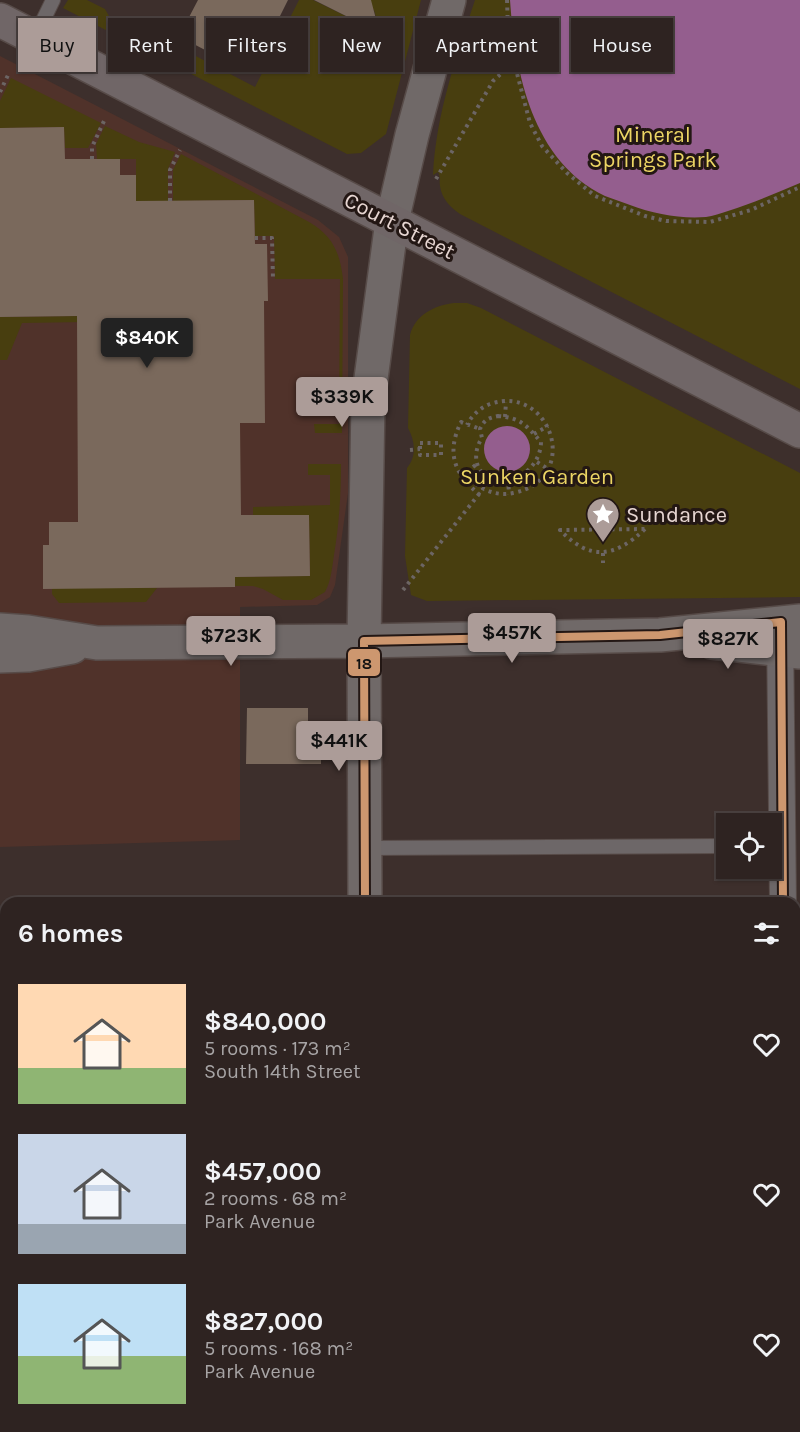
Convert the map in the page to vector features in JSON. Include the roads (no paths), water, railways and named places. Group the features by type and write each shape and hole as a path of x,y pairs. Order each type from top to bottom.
{"main road":[{"path":"365,897 364,640 368,401 392,221 415,124 449,0"},
{"name":"Court Street","path":"0,20 18,29"},
{"name":"Court Street","path":"96,68 800,431"},
{"path":"0,630 97,643 660,635 790,637"},
{"path":"0,656 28,656 97,643"}],"street":[{"path":"783,897 790,637"}],"lane":[{"path":"44,18 53,0"},
{"path":"365,848 716,846"}],"place":[{"name":"Sundance","path":"603,543"}],"park label":[{"name":"Mineral Springs Park","path":"653,146"},
{"name":"Sunken Garden","path":"537,476"}]}
